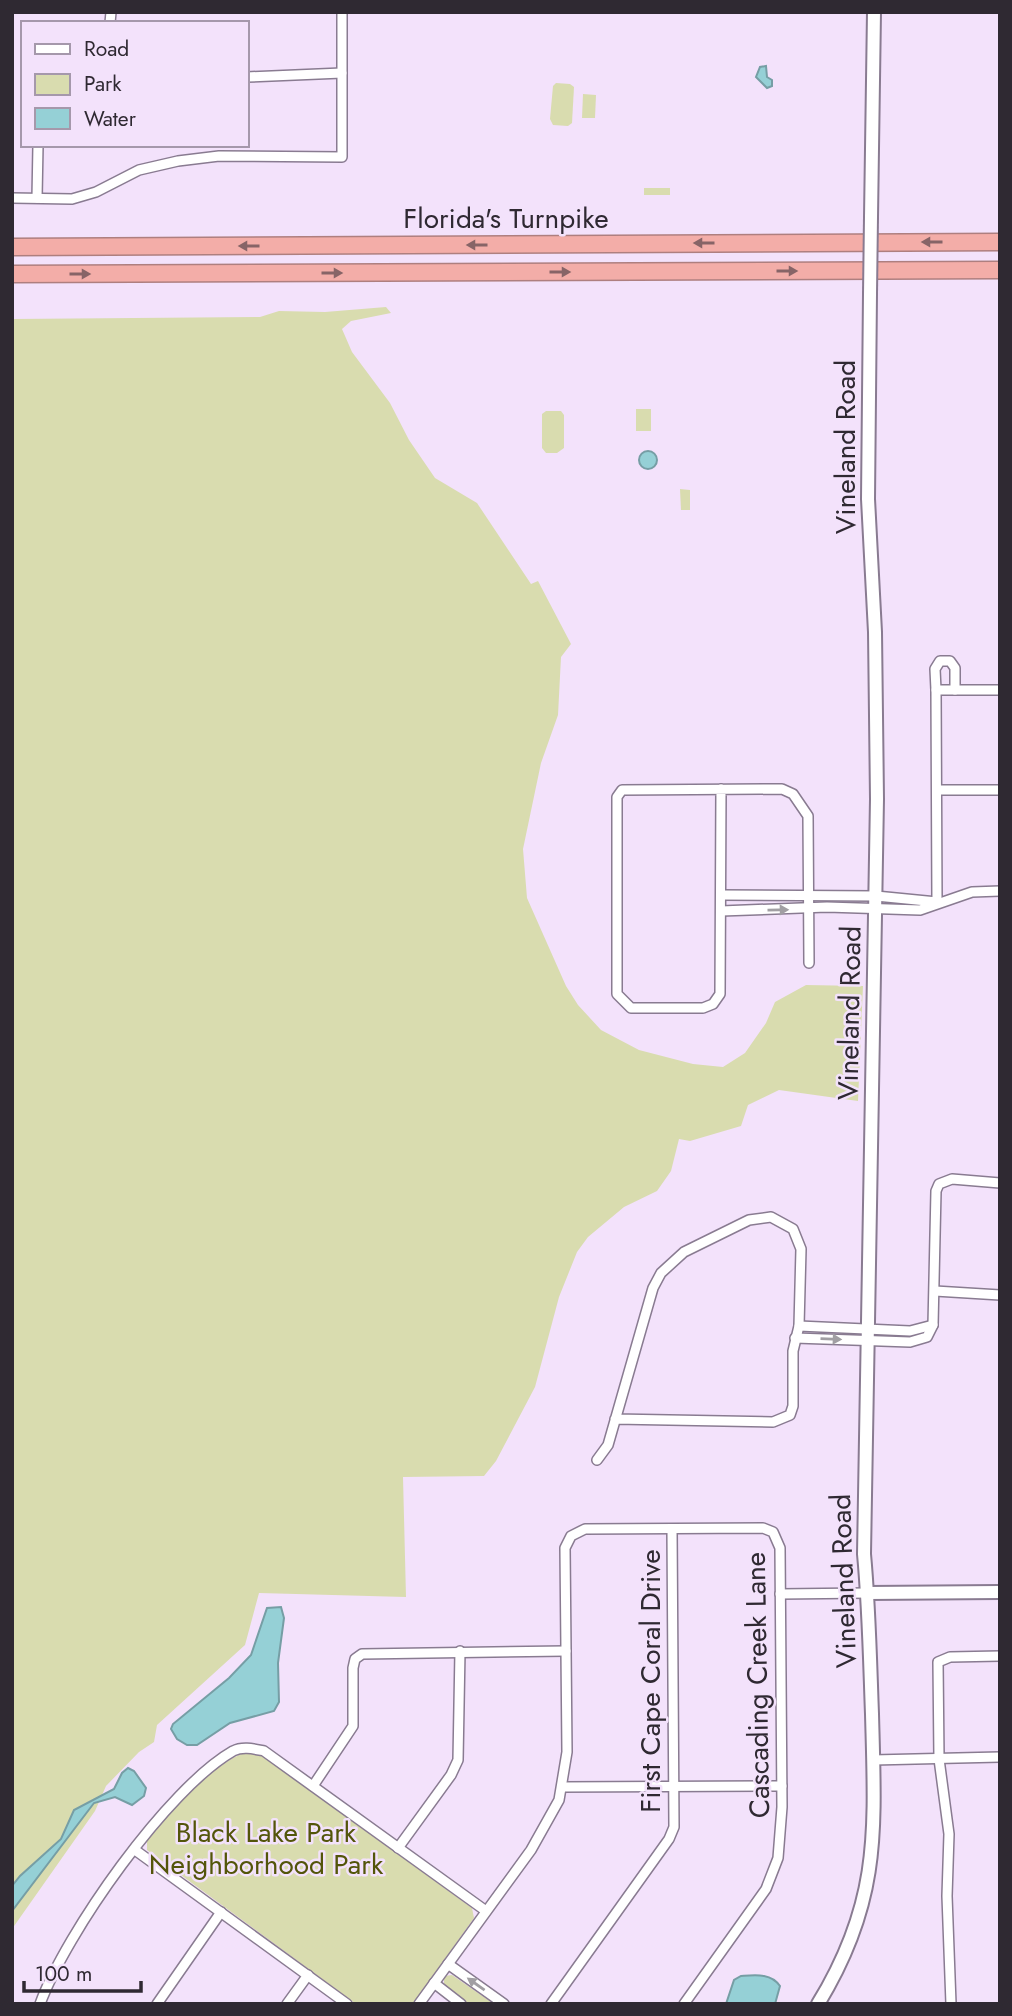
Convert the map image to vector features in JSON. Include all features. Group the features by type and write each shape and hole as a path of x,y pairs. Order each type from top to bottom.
{"highway":[{"name":"Florida's Turnpike","path":"12,247 1000,242"},
{"name":"Florida's Turnpike","path":"12,274 1000,270"}],"main road":[{"name":"Vineland Road","path":"818,2004 837,1972 864,1903 874,1845 868,1593 864,1554 876,902 875,632 868,486 874,12"},
{"path":"868,1593 1000,1592"}],"street":[{"path":"12,198 72,199 96,192 139,170 219,156 342,157 342,12"},
{"path":"248,76 342,73"},
{"path":"37,198 38,147"},
{"path":"219,156 220,147"},
{"path":"937,902 936,690 937,665 940,662 950,661 955,668 956,690"},
{"path":"936,690 1000,690"},
{"path":"721,789 720,994 713,1004 703,1008 631,1008 622,1003 617,994 618,792 721,789 782,789 793,794 808,816 809,963"},
{"path":"937,790 1000,790"},
{"path":"721,895 834,896 920,910 972,892 1000,891"},
{"path":"834,896 834,907"},
{"path":"911,909 912,898"},
{"path":"721,911 809,910 912,898 937,902"},
{"path":"799,1326 910,1342 928,1337 933,1325 936,1191 939,1184 952,1179 1000,1183"},
{"path":"597,1460 608,1445 615,1419 653,1287 661,1273 684,1252 758,1217 783,1221 793,1228 801,1249 799,1326 795,1338 793,1406 790,1415 782,1420 615,1419"},
{"path":"935,1290 1000,1295"},
{"path":"795,1338 910,1331 933,1325"},
{"path":"910,1331 910,1342"},
{"name":"Cascading Creek Lane","path":"419,2004 542,1832 559,1800 567,1752 565,1548 571,1536 585,1529 763,1528 773,1532 780,1548 782,1832 778,1858 766,1889 684,2004"},
{"name":"First Cape Coral Drive","path":"551,2004 669,1839 674,1827 672,1529"},
{"path":"780,1594 868,1593"},
{"path":"398,1848 451,1775 458,1760 460,1651"},
{"path":"313,1786 352,1726 355,1659 373,1652 566,1651"},
{"path":"951,2004 947,1896 949,1834 939,1759 938,1662 950,1657 1000,1656"},
{"path":"40,2004 52,1972 78,1928 135,1850 172,1804 235,1750 249,1748 264,1751 486,1911"},
{"path":"873,1760 1000,1757"},
{"path":"562,1787 782,1786"},
{"path":"135,1850 347,2004"},
{"path":"157,2004 221,1912"},
{"path":"448,1964 504,2004"},
{"path":"287,2004 308,1975"},
{"path":"434,1983 461,2004"}],"green space":[{"path":"556,83 574,87 572,123 568,126 553,125 550,119 553,86"},
{"path":"583,94 596,95 595,118 582,118"},
{"path":"644,188 670,188 670,195 644,195"},
{"path":"386,307 391,313 351,321 342,329 352,352 390,403 409,440 435,478 477,503 531,584 538,581 571,644 561,657 558,715 541,763 523,849 527,898 566,986 578,1005 601,1030 639,1050 693,1064 723,1067 745,1053 766,1023 775,1002 806,985 863,986 858,1101 779,1090 748,1105 741,1126 690,1141 679,1139 671,1171 657,1191 624,1207 588,1237 577,1252 559,1297 535,1387 496,1461 484,1476 403,1477 406,1597 259,1593 245,1645 157,1725 154,1742 139,1752 106,1786 95,1811 12,1929 12,319 260,317 279,311 325,312"},
{"path":"636,409 651,409 651,431 636,431"},
{"path":"546,411 561,411 564,415 564,448 557,453 546,453 542,448 542,414"},
{"path":"680,489 690,490 690,510 681,510"},
{"name":"Black Lake Park Neighborhood Park","path":"250,1751 259,1753 472,1908 474,1918 413,2004 356,2004 147,1850 147,1841 194,1789 223,1764"},
{"path":"452,1975 494,2004 469,2004 444,1985 444,1976"}],"water":[{"path":"766,66 767,77 772,80 772,86 767,88 756,77 760,67"},
{"path":"644,451 652,451 657,460 655,467 644,469 639,464 639,456"},
{"path":"281,1607 284,1618 278,1663 279,1702 274,1711 230,1723 197,1745 187,1745 177,1739 171,1729 173,1724 229,1678 251,1655 267,1608"},
{"path":"128,1768 134,1771 146,1788 144,1796 132,1805 115,1797 94,1803 12,1911 12,1886 20,1876 61,1839 74,1810 114,1789 122,1773"},
{"path":"741,1976 763,1976 776,1982 780,1986 775,2004 726,2004 734,1980"}]}
